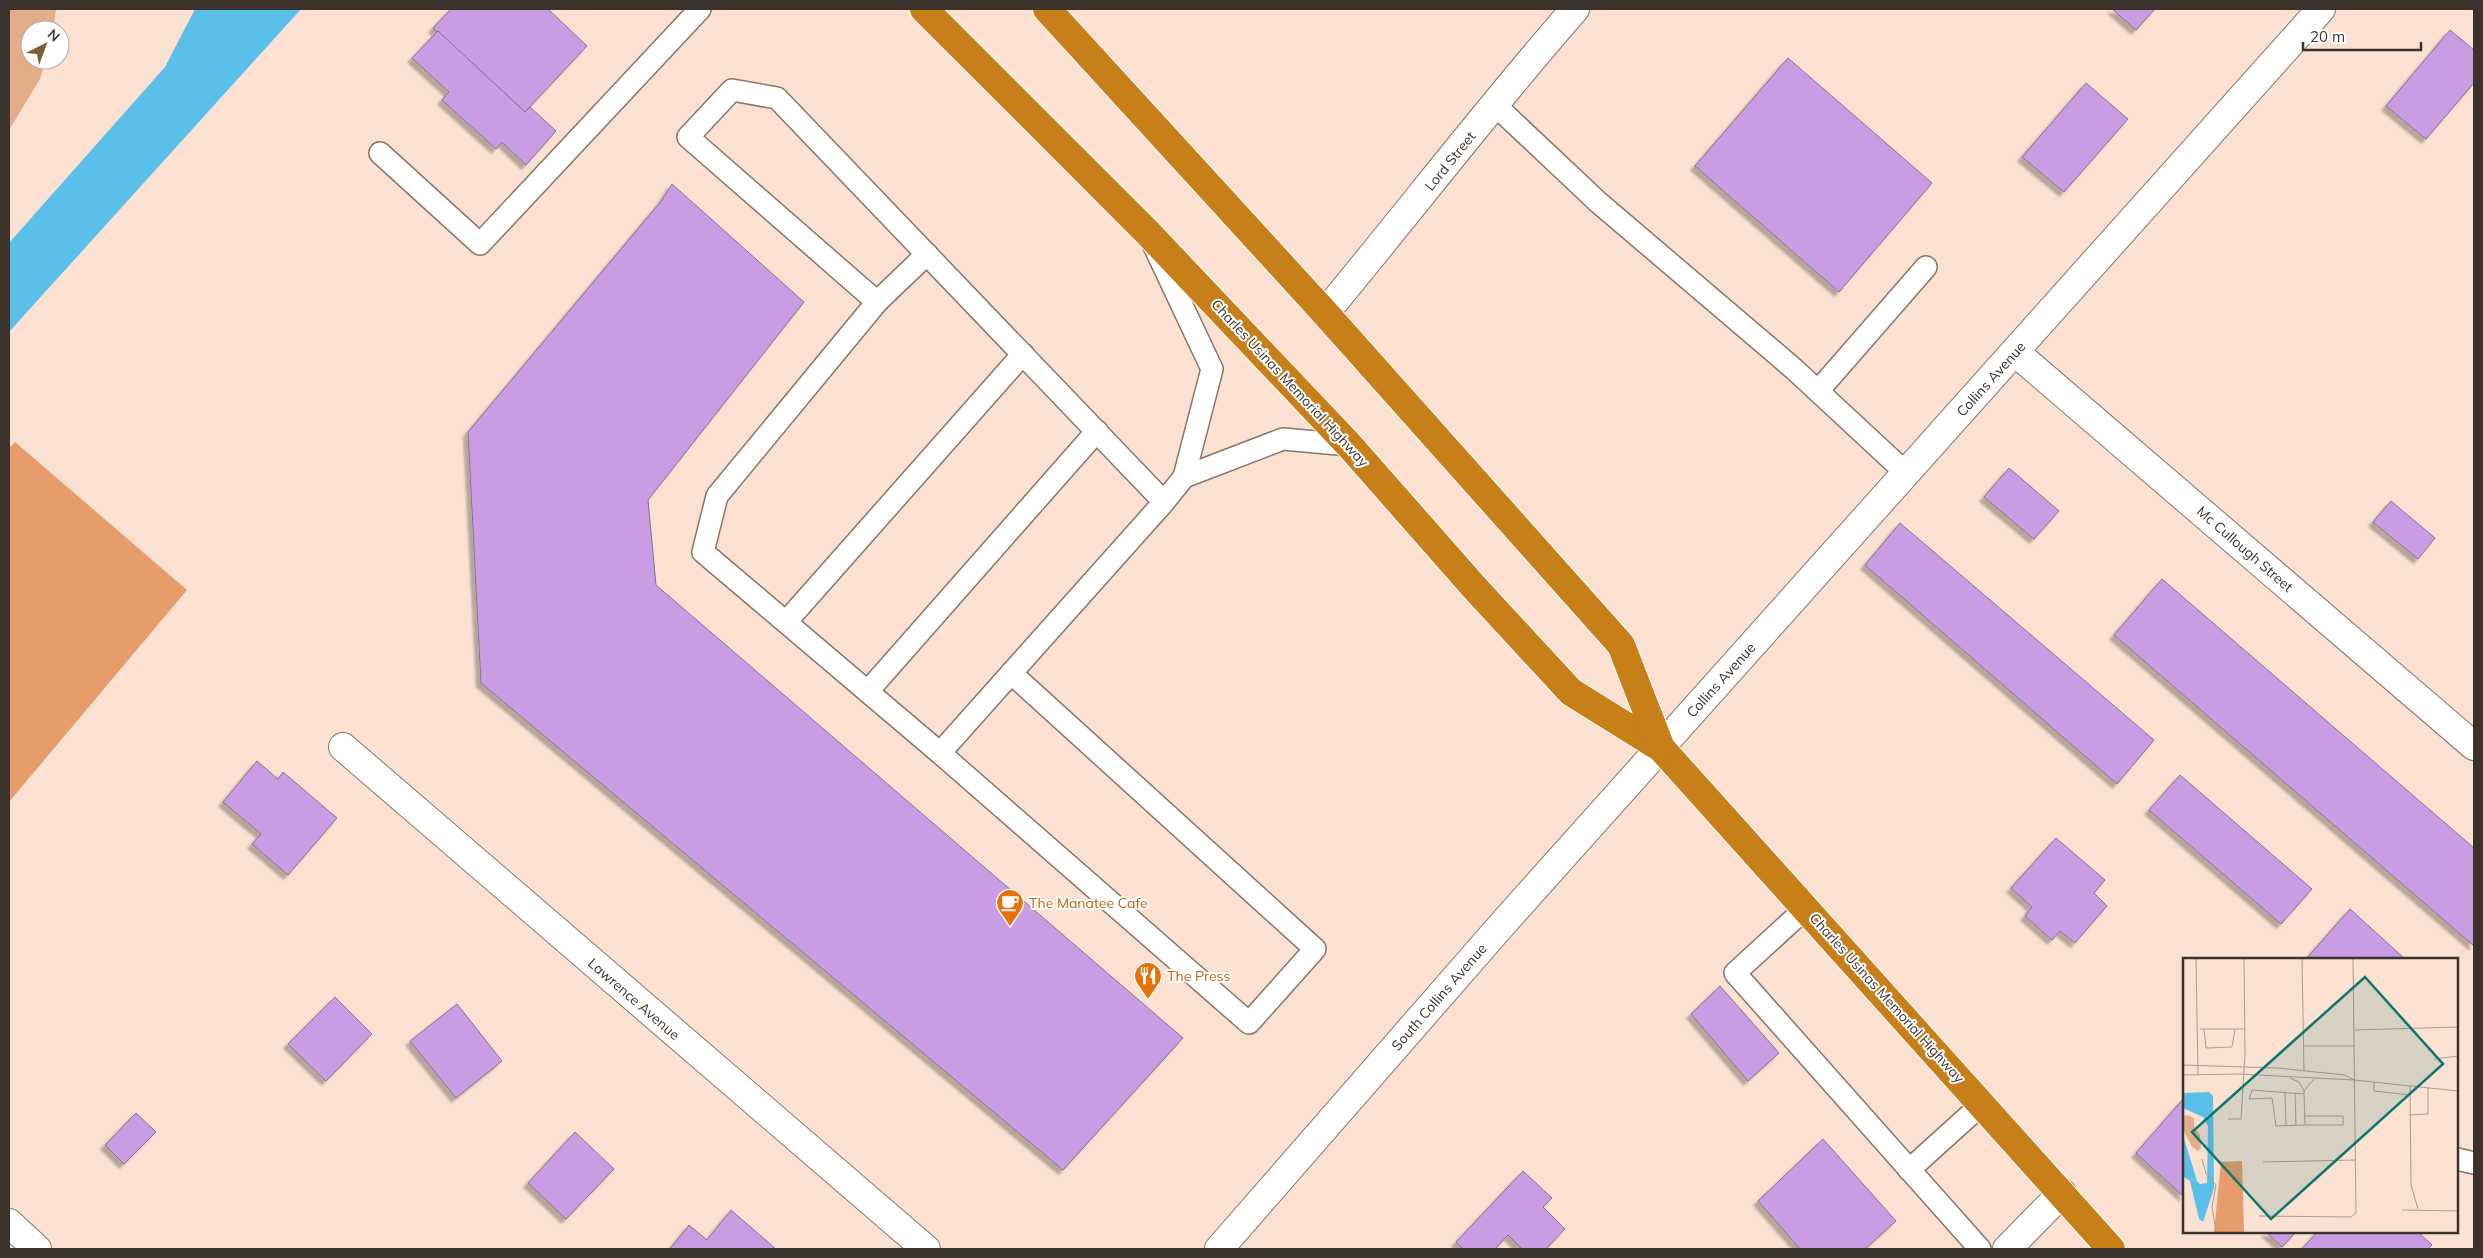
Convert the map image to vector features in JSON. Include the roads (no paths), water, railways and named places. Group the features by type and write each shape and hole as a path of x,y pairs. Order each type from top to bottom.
{"highway":[{"name":"Charles Usinas Memorial Highway","path":"924,9 1148,233 1349,445 1474,587 1571,692 1661,748 2111,1249"},
{"name":"Charles Usinas Memorial Highway","path":"1047,9 1325,313 1621,645 1661,748"}],"street":[{"name":"Lord Street","path":"1325,313 1575,9"},
{"name":"Collins Avenue","path":"1661,748 2320,9"},
{"name":"Mc Cullough Street","path":"2015,352 2474,746"},
{"name":"Lawrence Avenue","path":"343,748 926,1249"},
{"name":"South Collins Avenue","path":"1219,1249 1492,935 1661,748"},
{"path":"2006,1249 2062,1193"},
{"path":"9,1223 37,1249"}],"lane":[{"path":"380,153 480,244 700,9"},
{"path":"877,302 688,137 732,90 777,98 1164,502"},
{"path":"1495,105 1598,202 1818,390 1906,473"},
{"path":"940,753 1164,502 1184,477 1212,369 1148,233"},
{"path":"927,254 877,302 717,496 703,552 940,753 1249,1023 1315,950 1011,674"},
{"path":"1818,390 1926,267"},
{"path":"786,622 1023,354"},
{"path":"868,691 1097,431"},
{"path":"1184,477 1283,439 1349,445"},
{"path":"1806,908 1735,973 1980,1249"},
{"path":"1910,1170 1982,1104"},
{"path":"2458,1159 2474,1163"}],"water":[{"path":"195,9 301,9 9,332 9,243 165,67"}],"place":[{"name":"The Manatee Cafe","path":"1010,927"},
{"name":"The Press","path":"1148,1000"}]}
